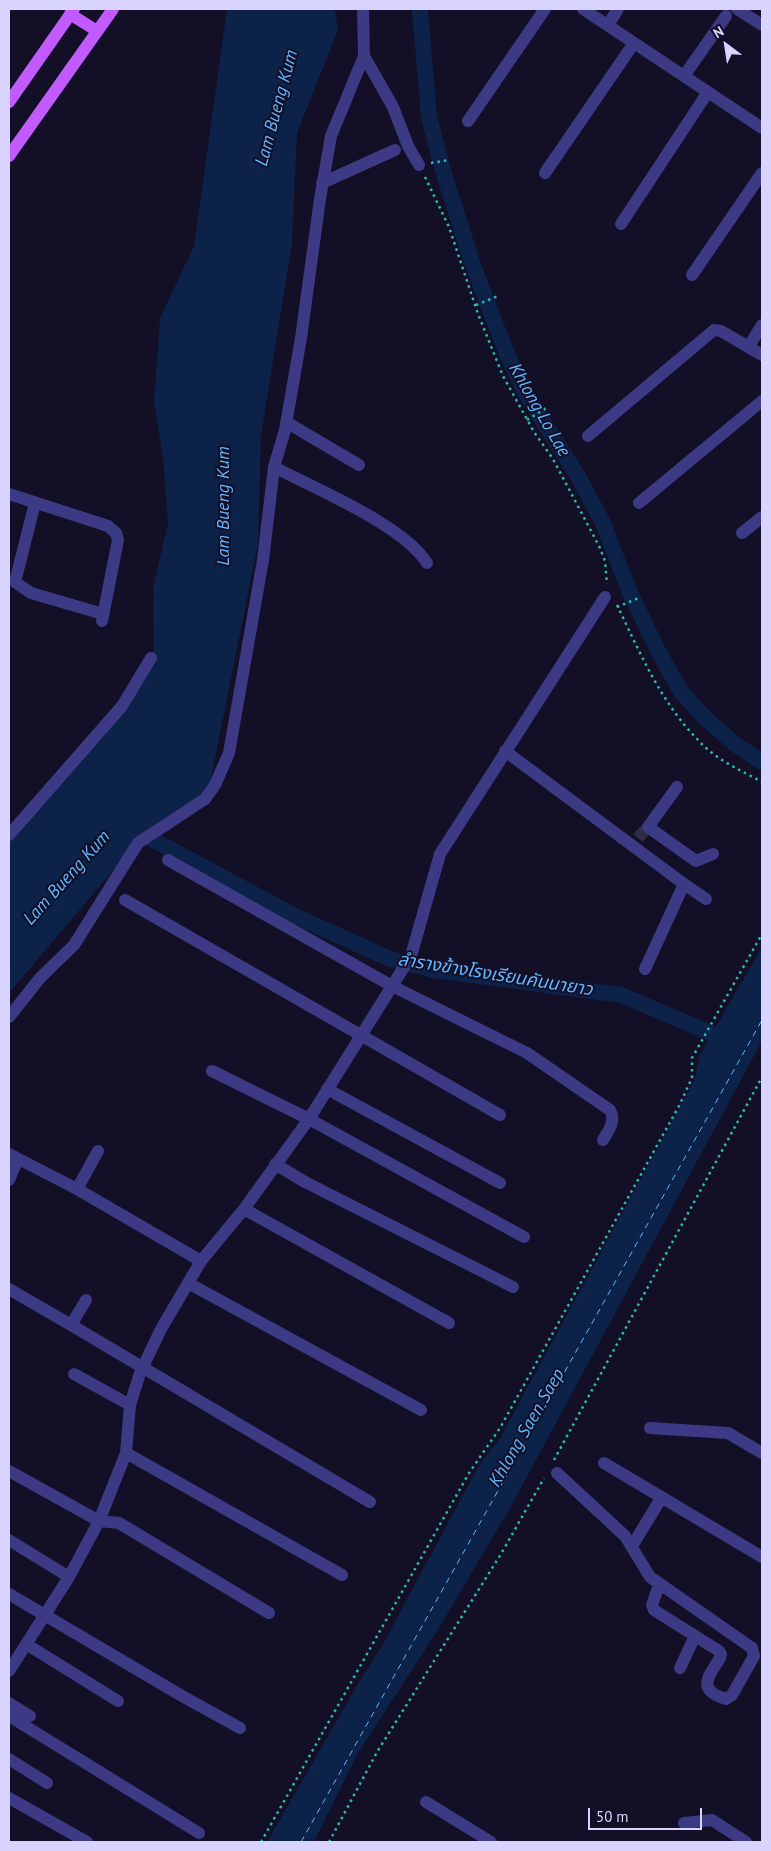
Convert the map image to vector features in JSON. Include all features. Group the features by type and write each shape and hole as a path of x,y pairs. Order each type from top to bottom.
{"main road":[{"path":"9,156 113,9"},
{"path":"9,102 72,11 97,31"}],"street":[{"path":"9,1017 40,978 74,945 138,843 205,799 214,785 229,752 263,560 274,467 286,422 301,338 322,183 331,136 364,56 363,9"},
{"path":"468,122 545,9"},
{"path":"583,9 762,128"},
{"path":"608,26 618,9"},
{"path":"684,76 731,12 762,25"},
{"path":"545,173 634,43"},
{"path":"364,56 393,107 408,146 424,164"},
{"path":"621,224 708,92"},
{"path":"322,183 395,150"},
{"path":"692,275 762,173"},
{"path":"748,346 762,325"},
{"path":"588,436 714,330 721,331 762,355"},
{"path":"639,503 762,401"},
{"path":"286,422 359,465"},
{"path":"274,467 388,526 422,554 427,562"},
{"path":"9,494 108,526 116,532 118,540 102,618 31,593 15,582 35,503"},
{"path":"742,533 762,517"},
{"path":"9,1671 69,1576 99,1520 126,1453 130,1405 143,1366 161,1329 201,1261 244,1209 309,1119 411,956 440,854 505,751 609,596"},
{"path":"9,835 122,706 151,658"},
{"path":"505,751 640,835 696,862 713,854"},
{"path":"640,835 677,787"},
{"path":"640,835 684,884 706,898"},
{"path":"168,860 392,986 527,1053 610,1110 613,1116 613,1123 603,1140"},
{"path":"645,969 684,884"},
{"path":"125,900 500,1115"},
{"path":"212,1071 309,1119 524,1237"},
{"path":"328,1089 500,1183"},
{"path":"77,1189 98,1151"},
{"path":"9,1180 13,1157 77,1189 201,1261"},
{"path":"275,1164 305,1182 513,1287"},
{"path":"244,1209 449,1323"},
{"path":"188,1283 421,1410"},
{"path":"9,1289 143,1366 370,1502"},
{"path":"71,1325 86,1300"},
{"path":"74,1374 130,1405"},
{"path":"650,1428 728,1433 762,1453"},
{"path":"126,1453 342,1575"},
{"path":"604,1463 762,1557"},
{"path":"9,1471 99,1520 119,1523 269,1613"},
{"path":"557,1473 625,1536 645,1571 659,1585 752,1648 754,1656 732,1695 726,1699 712,1692 706,1686 706,1680 722,1654 654,1610 652,1605 659,1585"},
{"path":"632,1546 662,1497"},
{"path":"9,1540 69,1576"},
{"path":"9,1594 240,1728"},
{"path":"680,1668 695,1636"},
{"path":"26,1644 118,1701"},
{"path":"9,1703 30,1716"},
{"path":"9,1716 199,1834"},
{"path":"9,1759 46,1783"},
{"path":"9,1798 86,1842"},
{"path":"426,1802 492,1842"},
{"path":"684,1823 712,1820 746,1842"}],"path":[{"path":"449,160 424,164 503,376 527,420 553,458 599,546 605,561 609,596 617,607 653,679 674,711 701,743 762,782"},
{"path":"476,305 498,296"},
{"path":"527,420 546,408"},
{"path":"617,607 641,597"},
{"path":"261,1842 469,1473 500,1428 679,1106 692,1078 692,1058 762,934"}],"water":[{"name":"Lam Bueng Kum","path":"227,9 335,9 338,30 297,133 292,243 261,436 258,544 208,793 128,853 9,993 9,839 154,662 153,588 168,523 163,458 154,402 160,318 194,246"},
{"name":"Khlong Saen Saep","path":"762,947 762,1041 509,1510 436,1633 358,1753 314,1842 267,1842 359,1682 382,1646 479,1465 500,1438 694,1081 700,1054"}],"waterway":[{"name":"Khlong Lo Lae","path":"420,9 429,117 443,171 474,268 507,354 526,394 579,478 603,523 628,588 656,647 681,692 706,719 735,744 762,762"},
{"name":"ลำรางข้างโรงเรียนคันนายาว","path":"135,830 295,916 390,959 434,970 621,995 732,1042"}],"ferry route":[{"path":"301,1842 762,1020"}],"tunnel":[{"path":"638,838 645,830"}]}
